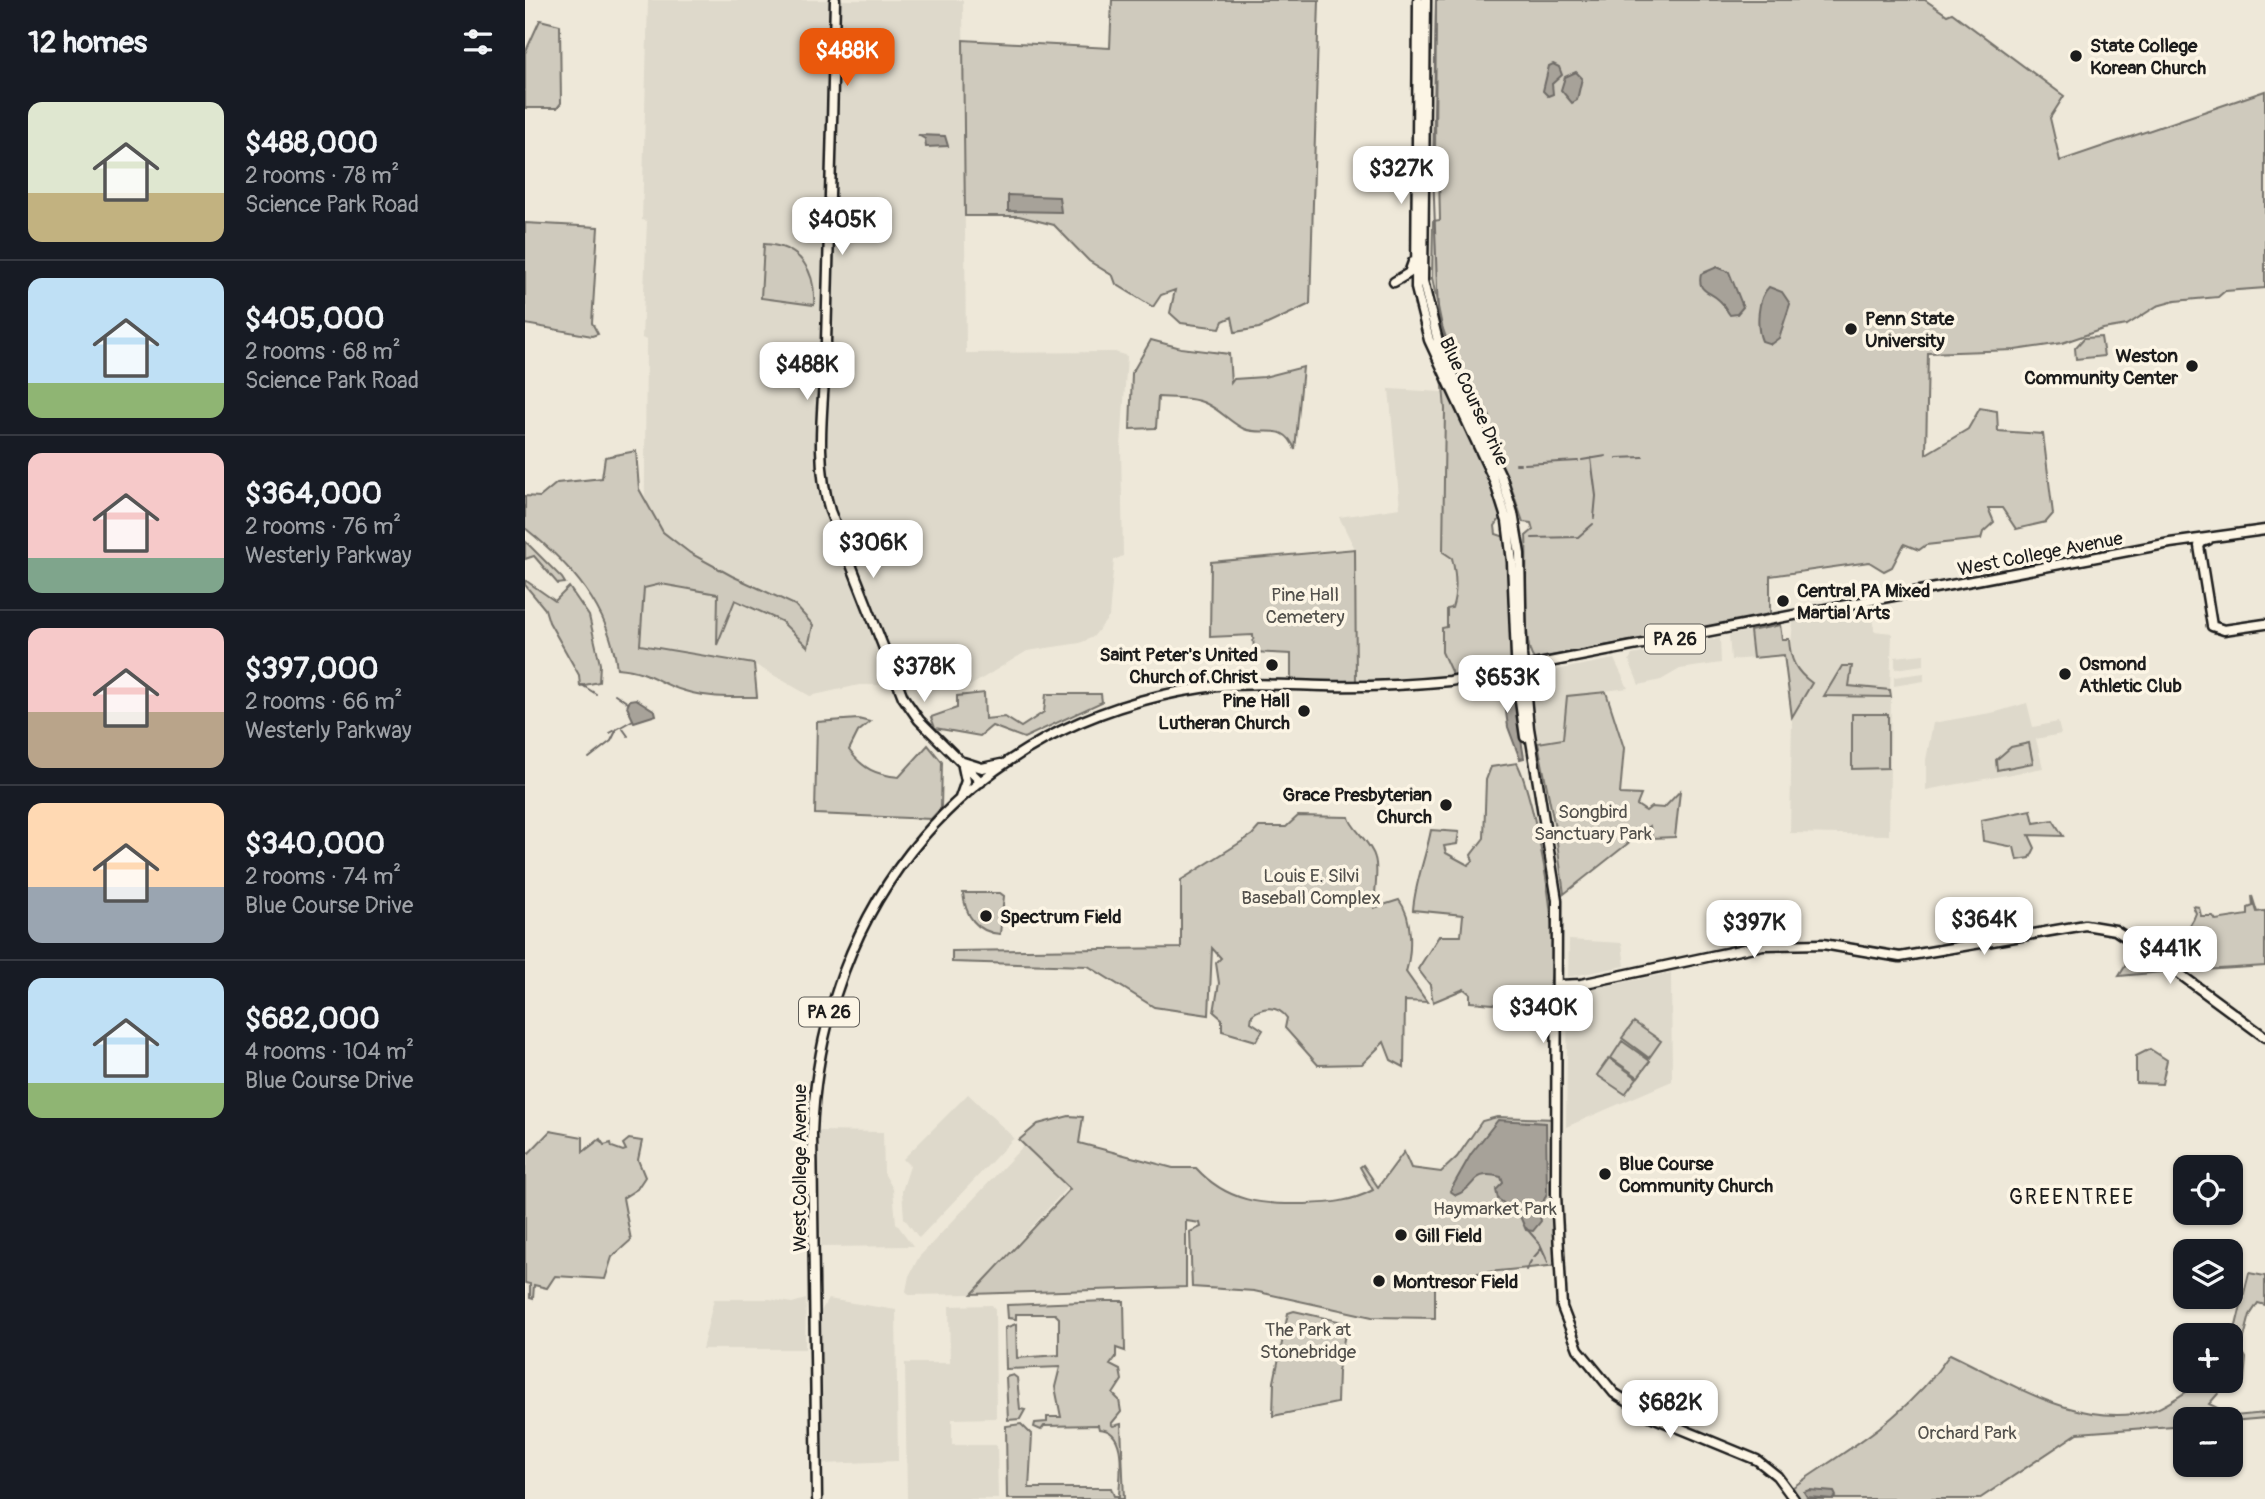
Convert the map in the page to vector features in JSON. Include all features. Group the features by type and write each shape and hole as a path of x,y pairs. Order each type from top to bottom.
{"main road":[{"path":"835,0 823,434 827,502 903,697 919,720 981,782"},
{"name":"Blue Course Drive","path":"1418,0 1416,288 1429,340 1494,480 1506,514 1512,553 1520,668 1558,912 1558,1275 1562,1307 1573,1339 1595,1373 1621,1398 1650,1416 1757,1460 1777,1476 1794,1499"},
{"name":"Blue Course Drive","path":"1426,0 1423,281 1439,345 1502,478 1513,513 1520,554 1520,668"},
{"path":"1394,282 1409,273 1415,256"},
{"name":"West College Avenue","path":"817,1499 812,1133 815,1080 821,1042 844,968 875,904 912,850 957,803 1007,762 1081,721 1127,704 1178,692 1241,685 1418,684 1520,668 2160,545 2265,530"},
{"path":"2204,589 2199,544 2231,535"},
{"name":"PA 26","path":"2160,545 2193,548 2198,556 2210,622 2215,628 2224,630 2265,624"},
{"path":"958,759 982,768 1007,762"},
{"path":"957,803 967,778 958,759"},
{"path":"1559,985 1581,984 1763,944 1823,944 1888,956 1920,954 2068,926 2094,926 2115,930 2158,958 2265,1037"}],"shaded area":[{"path":"648,0 963,0 966,353 1115,352 1127,356 1121,447 1123,556 1114,560 1109,617 1093,637 1080,643 1027,651 970,686 884,682 881,685 859,685 810,696 754,664 640,645 644,588 646,340 642,338 647,221 642,220"},
{"path":"1553,64 1559,67 1562,75 1552,84 1553,94 1548,96 1543,91 1549,66"},
{"path":"1576,72 1582,78 1577,100 1572,103 1561,90 1565,77"},
{"path":"918,135 945,136 948,146 926,147 925,139"},
{"path":"1008,195 1059,197 1061,212 1008,211"},
{"path":"1717,267 1729,272 1743,307 1737,314 1730,315 1721,302 1702,288 1701,274"},
{"path":"1769,287 1782,292 1790,304 1779,338 1771,344 1762,341 1758,321 1762,298"},
{"path":"1389,389 1442,392 1445,409 1443,551 1452,558 1455,570 1455,600 1447,627 1442,629 1442,652 1453,676 1356,682 1355,549 1339,517 1400,508"},
{"path":"1873,608 1874,631 1892,633 1890,690 1849,686 1825,696 1891,697 1889,835 1790,833 1792,717 1811,684 1795,668 1790,654 1793,622"},
{"path":"1750,631 1753,658 1731,660 1729,635"},
{"path":"1720,638 1721,663 1680,669 1661,680 1639,685 1629,660 1632,655"},
{"path":"1924,654 1924,665 1895,669 1895,657"},
{"path":"1614,659 1628,688 1567,696 1564,740 1538,743 1530,675"},
{"path":"1924,673 1924,681 1894,686 1894,677"},
{"path":"1502,682 1512,684 1524,758 1520,759 1508,727"},
{"path":"636,699 655,711 656,715 634,722 627,707 630,700"},
{"path":"2027,703 2033,727 2058,722 2061,734 2036,739 2043,768 1926,790 1926,760 1933,723 1996,712"},
{"path":"1569,940 1622,943 1625,966 1568,977"},
{"path":"1671,973 1672,1081 1566,1127 1568,993"},
{"path":"968,1094 1014,1138 919,1238 904,1218 902,1191 910,1166 903,1159"},
{"path":"1498,1120 1546,1123 1547,1193 1539,1212 1541,1221 1533,1231 1526,1230 1519,1214 1498,1199 1496,1190 1503,1183 1501,1177 1484,1175 1463,1192 1456,1195 1450,1191 1471,1154"},
{"path":"816,1131 883,1132 884,1173 893,1189 896,1223 913,1246 821,1247"},
{"path":"1026,1143 1070,1184 972,1294 909,1295 906,1291 909,1276 919,1257"},
{"path":"714,1299 770,1299 792,1303 806,1299 805,1349 702,1349"},
{"path":"828,1299 896,1310 898,1461 823,1464 821,1311"},
{"path":"992,1305 995,1309 996,1418 952,1419 952,1445 997,1445 998,1499 907,1499 905,1363 950,1363 949,1306"},
{"path":"1804,1492 1834,1492 1836,1496 1833,1499 1807,1497"}],"green space":[{"path":"1112,0 1319,0 1310,304 1259,328 1235,332 1232,317 1223,321 1220,328 1181,323 1170,313 1175,290 1161,295 1153,307 1116,284 1113,276 1089,261 1054,225 1019,216 965,216 963,40 1110,48"},
{"name":"Penn State University","path":"1436,0 1925,0 1947,15 1952,13 2064,96 2050,118 2060,161 2265,91 2265,288 2225,291 2218,297 2175,301 2157,306 2127,325 2103,329 2062,343 2015,350 1928,353 1926,454 1968,429 1980,408 1997,411 1998,431 2043,434 2053,514 2046,522 2016,529 2002,508 1988,508 1994,522 1983,532 1981,539 1926,545 1919,550 1904,544 1892,567 1884,571 1869,562 1770,576 1770,615 1534,659 1528,638 1526,602 1526,536 1533,530 1531,523 1523,522 1508,478 1447,350 1432,278 1433,221 1440,220 1439,175 1443,169 1435,157"},
{"path":"540,20 560,25 561,103 557,108 525,108 525,53"},
{"path":"525,223 598,227 592,323 598,334 592,336 525,324"},
{"path":"764,244 788,250 804,262 812,281 814,305 761,298"},
{"path":"2101,337 2104,356 2076,359 2075,348 2084,338"},
{"path":"1151,340 1181,348 1229,354 1231,383 1234,379 1264,377 1303,367 1295,450 1291,441 1280,433 1244,429 1212,407 1189,399 1158,397 1156,428 1130,429 1132,373"},
{"path":"1442,376 1485,468 1501,517 1495,526 1496,534 1505,537 1509,555 1511,661 1502,668 1453,676 1442,652 1442,628 1447,627 1447,609 1452,608 1455,583 1452,558 1443,552 1445,409"},
{"path":"636,451 639,489 663,532 690,553 795,605 813,625 808,647 781,621 735,600 717,645 718,594 661,584 644,588 640,645 754,664 757,697 720,697 694,693 675,688 647,674 617,668 613,646 597,607 572,572 525,528 525,496 540,497 557,483 602,478 605,457"},
{"path":"525,541 565,583 558,584 534,556 525,559"},
{"name":"Pine Hall Cemetery","path":"1355,549 1356,682 1291,681 1291,654 1254,652 1253,635 1210,637 1211,562"},
{"path":"525,580 555,601 569,587 589,616 600,664 599,682 580,686 579,675 549,622 545,609 525,585"},
{"path":"1780,625 1782,639 1789,639 1795,664 1801,674 1812,683 1792,717 1784,655 1753,658 1750,631"},
{"path":"1842,666 1852,666 1849,686 1890,690 1891,697 1824,696"},
{"name":"Songbird Sanctuary Park","path":"1606,692 1624,748 1620,794 1641,795 1637,805 1646,811 1651,807 1664,808 1680,791 1675,837 1652,838 1650,826 1564,894 1555,828 1538,743 1563,739 1567,696"},
{"path":"984,693 985,719 1005,717 1021,727 1044,712 1046,694 1101,694 1102,702 1024,738 992,726 980,736 935,728 931,717 957,708 957,696"},
{"path":"1852,714 1888,714 1888,768 1852,769"},
{"path":"858,719 870,722 858,732 849,750 859,762 871,770 899,777 928,745 942,762 941,808 931,819 815,814 817,722"},
{"path":"2029,743 2033,763 1997,770 1996,760 2011,747"},
{"path":"1517,763 1532,809 1547,882 1553,953 1551,979 1544,995 1529,1003 1470,1002 1470,994 1464,989 1433,1002 1430,985 1418,969 1439,936 1461,936 1463,915 1413,910 1431,830 1459,832 1457,844 1444,846 1446,853 1468,865 1473,861 1471,855 1484,838 1486,780 1491,767"},
{"path":"2031,810 2034,823 2053,820 2063,836 2029,835 2035,848 2030,858 2017,860 2014,847 1983,841 1981,820"},
{"name":"Louis E. Silvi Baseball Complex","path":"1298,816 1349,817 1375,858 1374,908 1399,900 1404,907 1410,935 1406,972 1427,1002 1405,1001 1404,1067 1391,1060 1384,1042 1362,1064 1318,1065 1285,1028 1287,1018 1275,1009 1265,1009 1252,1015 1251,1022 1263,1030 1256,1041 1222,1031 1222,1019 1214,1012 1219,983 1216,963 1221,958 1212,948 1209,1015 1154,1007 1088,966 952,962 952,951 1181,948 1181,880 1252,835 1259,827 1286,827"},
{"name":"Spectrum Field","path":"963,893 1000,893 1004,896 1000,934 984,930 973,921 966,908"},
{"path":"2252,896 2257,912 2265,911 2265,966 2188,971 2152,945 2155,940 2176,936 2186,930 2196,913 2193,906 2199,907 2201,916 2213,916 2216,920 2248,915 2248,908 2253,906"},
{"path":"2134,952 2162,972 2119,976"},
{"path":"1634,1022 1661,1041 1649,1058 1622,1038"},
{"path":"1622,1041 1650,1061 1638,1077 1611,1058"},
{"path":"2150,1049 2167,1060 2162,1084 2136,1083 2136,1056"},
{"path":"1609,1058 1637,1078 1625,1094 1597,1075"},
{"name":"Haymarket Park","path":"1069,1116 1083,1117 1079,1143 1173,1168 1196,1168 1233,1195 1274,1204 1314,1204 1365,1194 1373,1190 1360,1167 1363,1165 1378,1187 1404,1152 1411,1168 1441,1172 1457,1157 1482,1121 1497,1117 1557,1119 1558,1265 1438,1277 1435,1283 1435,1318 1372,1317 1254,1291 1192,1287 1190,1232 1201,1227 1200,1223 1186,1221 1186,1287 972,1294 1070,1189 1019,1140 1038,1124"},
{"path":"550,1131 583,1137 583,1152 600,1139 604,1145 611,1143 612,1147 623,1151 626,1150 623,1144 629,1139 642,1141 638,1160 645,1177 637,1189 623,1198 631,1240 612,1257 605,1279 555,1276 547,1288 534,1285 533,1299 530,1298 530,1284 525,1283 525,1151 529,1153"},
{"path":"2249,1273 2265,1276 2265,1305 2258,1303 2250,1315 2243,1341 2243,1323 2237,1323 2240,1309 2243,1309"},
{"path":"1124,1301 1125,1351 1116,1348 1116,1357 1110,1365 1120,1370 1122,1380 1113,1394 1119,1400 1121,1412 1111,1424 1121,1424 1124,1499 1007,1499 1006,1426 1021,1424 1032,1435 1029,1488 1111,1488 1114,1496 1119,1496 1120,1455 1115,1437 1108,1431 1099,1429 1098,1425 1044,1426 1041,1430 1034,1427 1035,1423 1047,1422 1047,1417 1061,1417 1055,1387 1060,1367 1006,1369 1005,1328 1016,1324 1017,1358 1059,1355 1059,1318 1055,1314 1016,1314 1016,1319 1008,1318 1007,1305"},
{"name":"The Park at Stonebridge","path":"1294,1311 1347,1323 1338,1371 1337,1403 1273,1416 1274,1382 1288,1313"},
{"path":"2243,1353 2246,1358 2243,1381"},
{"name":"Orchard Park","path":"1950,1354 2022,1390 2072,1409 2098,1414 2124,1415 2151,1411 2184,1393 2219,1393 2209,1404 2215,1407 2173,1407 2173,1426 2078,1433 1979,1499 1798,1499 1793,1487 1898,1413"},
{"path":"1013,1375 1017,1378 1020,1409 1025,1410 1020,1419 1008,1420 1006,1377"},
{"name":"Orchard Park","path":"2265,1413 2265,1418 2243,1420 2243,1415"}],"waterway":[{"path":"1436,0 1433,170 1438,315 1449,346 1490,417"},
{"path":"1582,460 1606,456"},
{"path":"1617,458 1643,457"},
{"path":"1591,458 1596,496 1594,518"},
{"path":"1524,464 1578,461"},
{"path":"1532,538 1578,537 1593,524"},
{"path":"582,685 596,694"},
{"path":"615,694 628,703"},
{"path":"610,733 633,720"},
{"path":"623,729 628,736"},
{"path":"589,758 611,741 616,731"},
{"path":"1526,1228 1540,1244 1548,1262"},
{"path":"1534,1257 1542,1248"},
{"path":"1526,1270 1531,1261"}],"place":[{"name":"State College Korean Church","path":"2076,56"},
{"name":"Penn State University","path":"1851,329"},
{"name":"Weston Community Center","path":"2192,366"},
{"name":"Central PA Mixed Martial Arts","path":"1783,601"},
{"name":"Saint Peter's United Church of Christ","path":"1272,665"},
{"name":"Osmond Athletic Club","path":"2065,674"},
{"name":"Pine Hall Lutheran Church","path":"1304,711"},
{"name":"Grace Presbyterian Church","path":"1446,805"},
{"name":"Spectrum Field","path":"986,916"},
{"name":"Blue Course Community Church","path":"1605,1174"},
{"name":"Gill Field","path":"1401,1235"},
{"name":"Montresor Field","path":"1379,1281"}],"district":[{"name":"GREENTREE","path":"2072,1197"}]}
